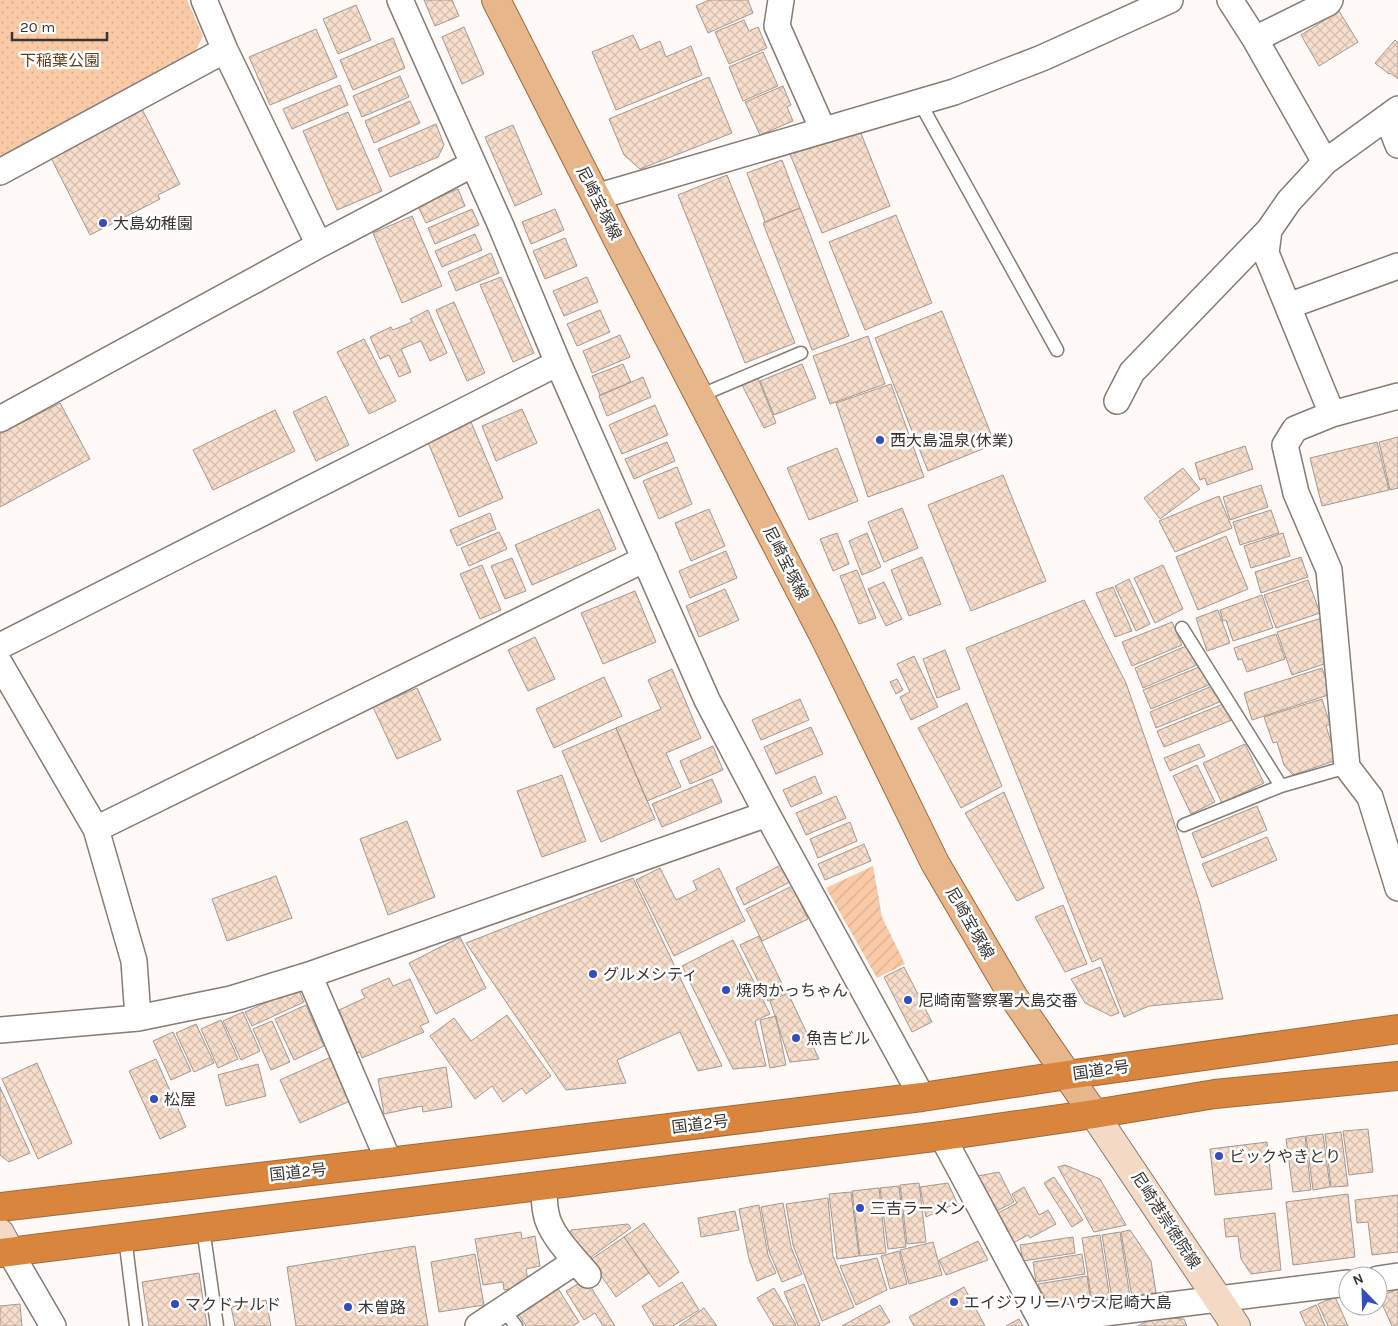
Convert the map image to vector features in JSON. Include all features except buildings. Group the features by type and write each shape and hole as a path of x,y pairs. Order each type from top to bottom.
{"highway":[{"name":"国道2号","path":"0,1207 390,1162 922,1097 1067,1074 1398,1029"},
{"path":"3,1246 125,1238 942,1136 1215,1094 1398,1076"}],"main road":[{"name":"尼崎宝塚線","path":"496,0 824,636 936,863 1013,996 1094,1114"},
{"name":"尼崎港崇徳院線","path":"1094,1114 1236,1326"}],"street":[{"path":"204,0 225,50 319,245"},
{"path":"400,0 501,226 558,363 707,700 767,814 922,1097"},
{"path":"781,0 777,26 823,130"},
{"path":"596,197 954,92 1042,58 1170,0"},
{"path":"1230,0 1255,40 1324,162"},
{"path":"1255,40 1330,0"},
{"path":"0,172 225,50"},
{"path":"1117,401 1132,372 1269,230 1289,201 1324,162 1393,113 1398,145"},
{"path":"0,419 319,245 473,164"},
{"path":"1269,230 1266,253 1332,414"},
{"path":"1288,306 1398,266"},
{"path":"0,646 558,363"},
{"path":"1398,396 1332,414 1295,430 1285,445 1296,493 1329,570 1347,767 1370,796 1392,846 1398,888"},
{"path":"96,829 645,559"},
{"path":"0,664 96,829 134,961 138,1018"},
{"path":"0,1030 138,1018 231,999 309,975 767,814"},
{"path":"309,975 390,1162"},
{"path":"942,1136 1042,1323 1338,1284"},
{"path":"478,1326 510,1318 582,1268 550,1226 546,1214 544,1185"},
{"path":"3,1246 53,1326"}],"lane":[{"path":"920,101 1057,350"},
{"path":"699,396 801,353"},
{"path":"1182,628 1281,786"},
{"path":"1184,825 1281,786 1347,767"},
{"path":"202,1228 217,1326"},
{"path":"125,1238 136,1326"}],"green space":[{"name":"下稲葉公園","path":"0,0 187,0 203,36 193,56 0,159"},
{"path":"873,866 882,917 905,964 877,978 826,888"}],"place":[{"name":"大島幼稚園","path":"103,223"},
{"name":"西大島温泉(休業)","path":"880,440"},
{"name":"グルメシティ","path":"593,974"},
{"name":"焼肉かっちゃん","path":"726,990"},
{"name":"尼崎南警察署大島交番","path":"908,1000"},
{"name":"魚吉ビル","path":"796,1038"},
{"name":"松屋","path":"154,1099"},
{"name":"ビックやきとり","path":"1219,1156"},
{"name":"三吉ラーメン","path":"860,1208"},
{"name":"エイジフリーハウス尼崎大島","path":"954,1302"},
{"name":"マクドナルド","path":"175,1304"},
{"name":"木曽路","path":"348,1307"}]}
